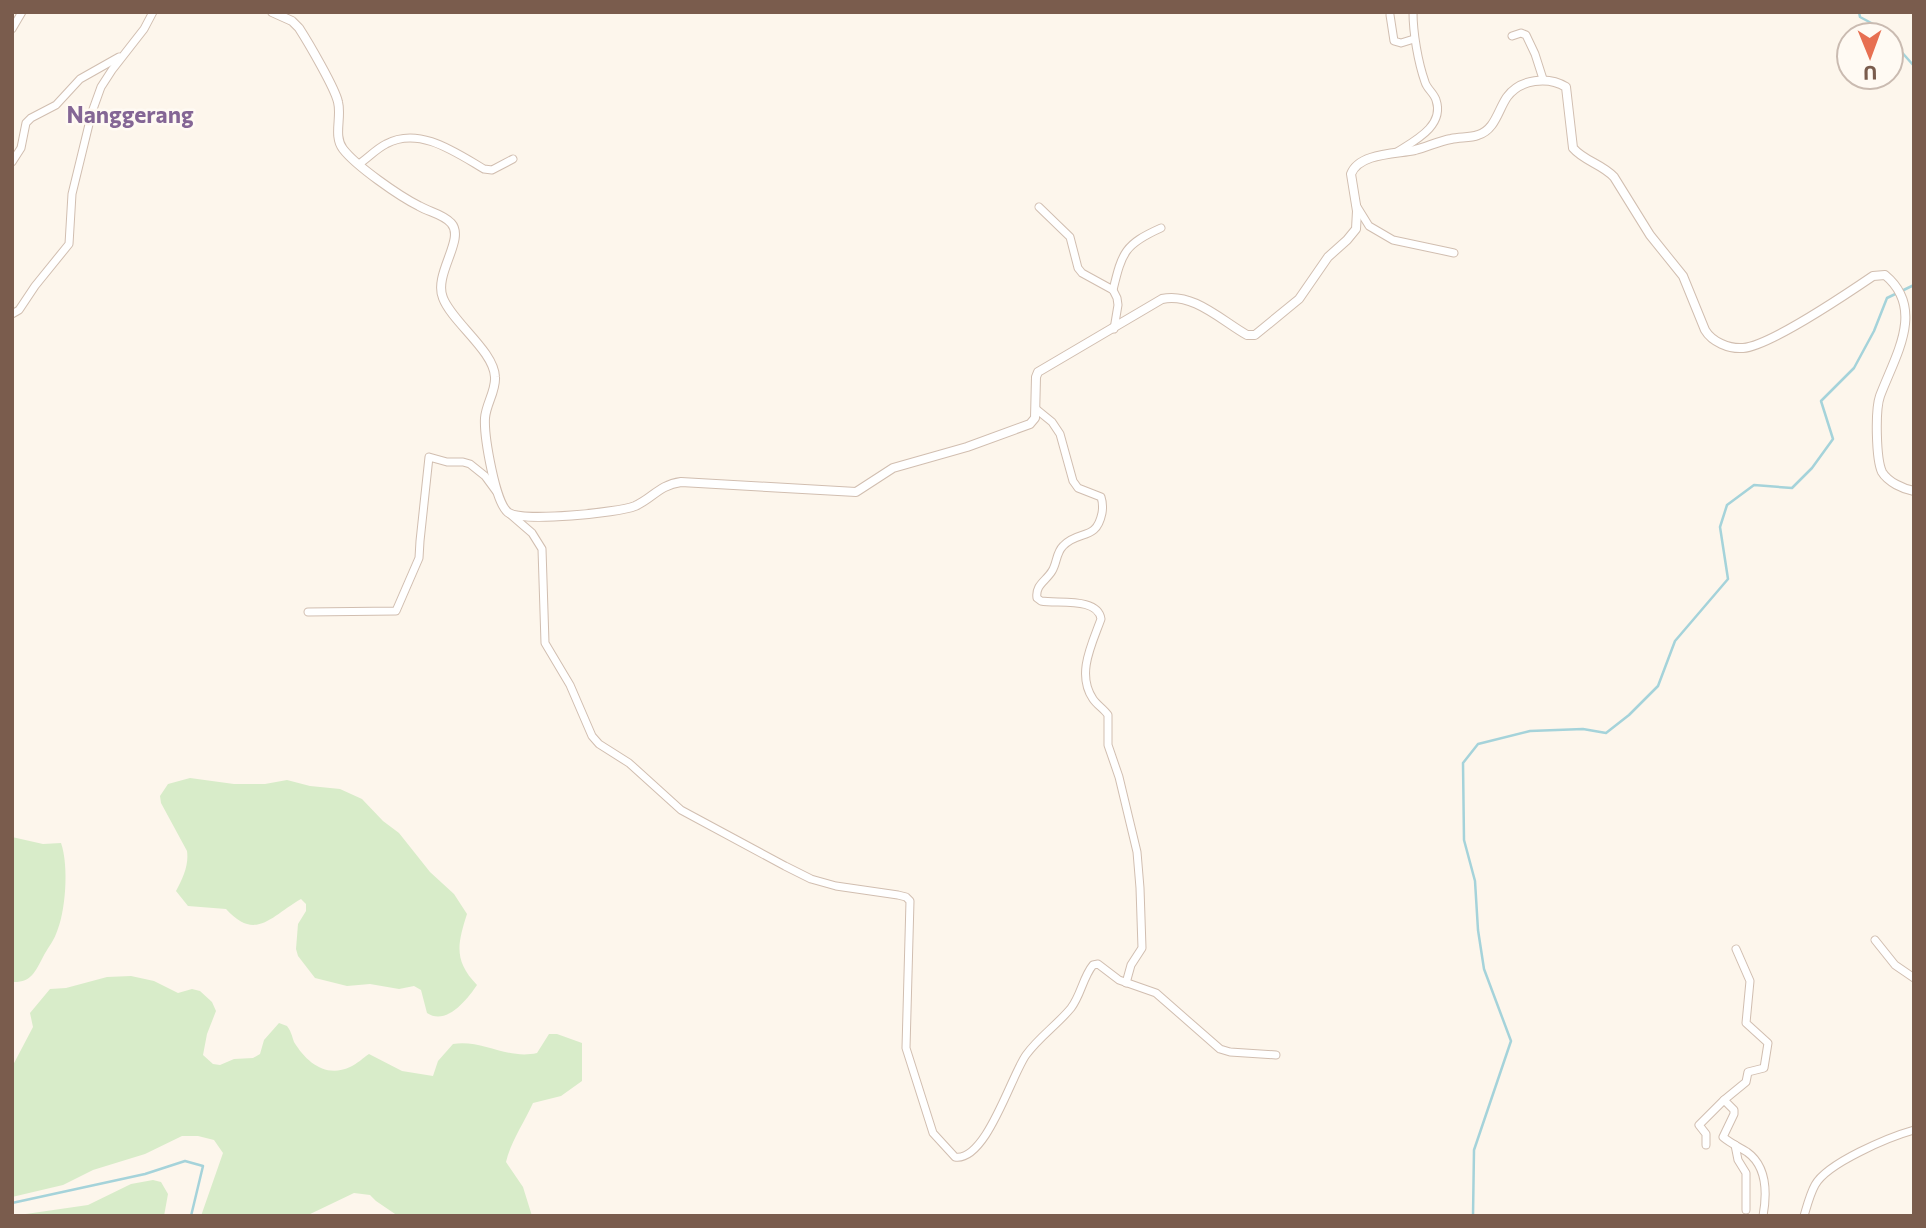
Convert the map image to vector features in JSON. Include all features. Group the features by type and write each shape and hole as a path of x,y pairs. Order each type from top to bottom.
{"street":[{"path":"12,29 22,12"},
{"path":"12,314 69,244 72,194 92,112 102,87 122,54 144,29 153,12"},
{"path":"272,12 292,21 304,36 338,100 339,142 347,153 415,204 454,225 455,237 442,274 442,293 446,304 481,348 494,370 495,379 485,418 498,495"},
{"path":"1396,153 1429,130 1437,113 1437,103 1425,83 1415,39 1413,12"},
{"path":"1390,15 1394,41 1401,43 1415,39"},
{"path":"1512,36 1526,35 1543,79"},
{"path":"12,162 21,148 26,123 31,118 57,106 80,79 122,54"},
{"path":"509,513 536,516 612,512 638,505 661,488 681,482 856,492 893,468 967,447 1030,424 1035,418 1038,372 1162,299 1182,298 1247,335 1258,333 1299,299 1328,257 1350,237 1357,224 1351,179 1354,168 1376,157 1483,133 1492,125 1510,93 1543,79 1566,87 1573,148 1614,177 1650,235 1683,276 1708,337 1716,342 1735,347 1750,346 1787,328 1873,276 1885,275 1894,282 1906,296 1908,312 1902,354 1879,399 1880,461 1883,474 1899,486 1914,491"},
{"path":"359,164 389,142 413,137 433,142 484,169 492,170 513,159"},
{"path":"1356,205 1369,226 1393,240 1454,253"},
{"path":"1038,207 1070,237 1078,268 1082,273 1113,290"},
{"path":"1114,329 1118,305 1113,290 1123,255 1131,244 1161,228"},
{"path":"1036,409 1052,422 1060,434 1073,481 1078,488 1101,497 1103,502 1099,524 1095,530 1063,545 1051,573 1044,579 1037,593 1041,601 1086,605 1095,607 1100,612 1101,619 1086,667 1086,685 1095,702 1108,715 1108,745 1137,852 1140,888 1142,948 1131,965 1126,983"},
{"path":"308,612 396,611 421,553 429,457 470,464 485,476 503,507 532,533 542,548 545,643 570,685 592,736 599,744 629,763 681,810 794,871 835,886 906,897 910,901 906,1048 933,1133 955,1157 963,1157 971,1152 988,1133 1025,1056 1071,1008 1093,965 1103,966 1119,980 1156,993 1220,1049 1276,1055"},
{"path":"1875,940 1895,965 1914,978"},
{"path":"1706,1145 1706,1133 1699,1125 1746,1082 1748,1072 1764,1068 1769,1046 1745,1023 1750,981 1736,949"},
{"path":"1724,1100 1734,1110 1734,1114 1723,1137 1754,1158 1766,1190 1763,1216"},
{"path":"1804,1216 1815,1184 1827,1171 1849,1157 1914,1130"},
{"path":"1735,1145 1738,1160 1746,1174 1746,1210"}],"green space":[{"path":"190,778 234,784 265,784 287,780 340,789 362,799 399,833 430,872 454,894 467,914 460,952 464,968 477,985 473,991 449,1014 434,1016 427,1013 421,990 414,986 399,989 370,984 347,986 315,978 298,956 296,949 298,924 306,911 306,904 301,899 264,923 255,925 246,924 226,909 188,906 176,891 185,871 187,851 161,803 160,796 168,784"},
{"path":"12,837 43,844 61,843 66,876 62,914 55,937 32,975 18,982 12,982"},
{"path":"131,976 154,981 178,993 192,989 200,991 212,1002 216,1011 207,1034 203,1055 213,1064 253,1058 260,1054 264,1040 279,1023 287,1026 294,1042 311,1062 333,1071 350,1067 369,1054 402,1071 433,1076 438,1061 453,1044 474,1044 526,1054 537,1053 549,1034 557,1034 582,1043 582,1081 561,1096 533,1103 508,1154 506,1162 523,1187 532,1216 398,1216 370,1195 354,1193 306,1216 201,1216 223,1153 214,1140 198,1136 182,1136 145,1154 93,1170 63,1185 12,1197 12,1067 33,1027 30,1013 50,989 66,988 107,977"},
{"path":"153,1180 161,1182 168,1194 164,1216 12,1216 88,1205 131,1184"}],"waterway":[{"path":"1859,12 1860,17 1868,21"},
{"path":"1905,56 1914,66"},
{"path":"1473,1216 1474,1150 1511,1041 1484,969 1475,881 1464,840 1463,763 1478,744 1530,731 1583,729 1606,733 1658,686 1675,641 1728,579 1720,527 1727,505 1754,485 1792,488 1812,468 1833,439 1821,401 1854,368 1874,331 1887,298 1914,285"},
{"path":"12,1203 145,1174 185,1161 203,1166 191,1216"}],"district":[{"name":"Nanggerang","path":"130,114"}]}
